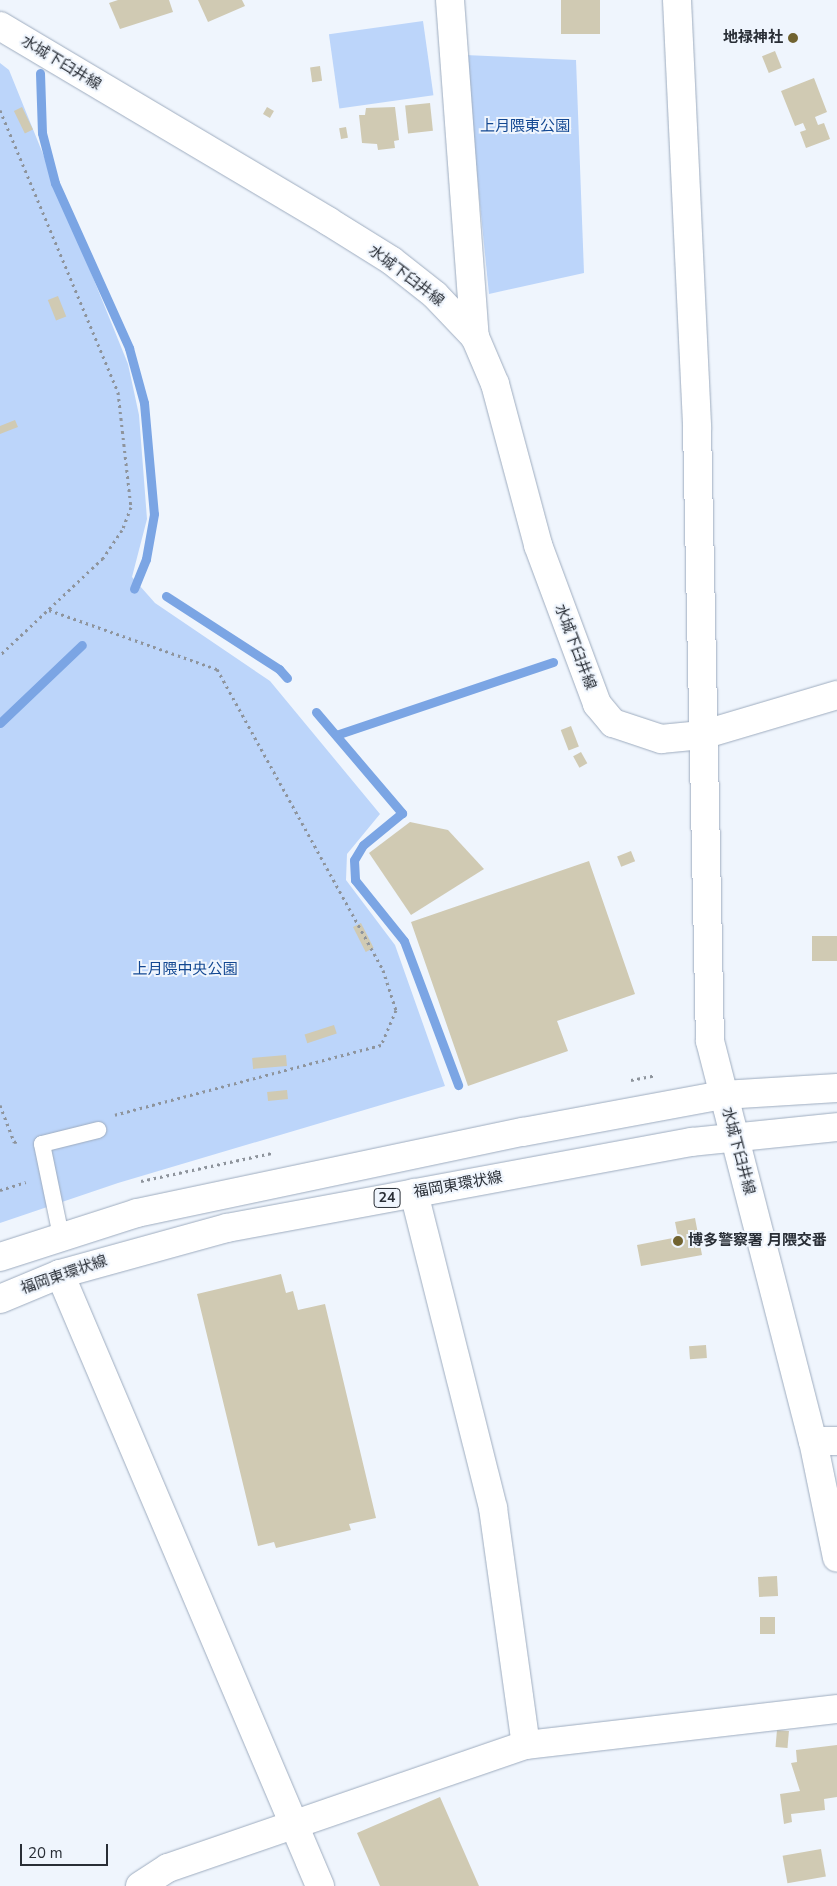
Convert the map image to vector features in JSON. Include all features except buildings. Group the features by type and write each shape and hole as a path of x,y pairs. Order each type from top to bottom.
{"main road":[{"path":"450,0 475,337"},
{"name":"水城下臼井線","path":"677,0 697,427 702,735 710,1041 723,1096 825,1441 837,1558"},
{"name":"水城下臼井線","path":"0,26 392,261 436,295 475,337 509,425 538,545 597,704 614,723 661,739 702,735"},
{"path":"702,735 837,695"},
{"name":"24","path":"0,1257 137,1213 523,1132 723,1096 837,1088"},
{"name":"福岡東環状線","path":"0,1299 60,1274 226,1228 414,1192 735,1137 837,1127"},
{"path":"414,1192 493,1508 526,1745"},
{"path":"60,1274 320,1886"},
{"path":"140,1886 168,1868 294,1828 526,1745 837,1709"}],"lane":[{"path":"61,1236 42,1144 98,1130"}],"path":[{"path":"0,110 118,392 128,462 131,507 122,530 103,558 0,655"},
{"path":"49,610 217,669 383,970 396,1010 381,1044 111,1116"},
{"path":"0,1106 14,1142 24,1140"},
{"path":"0,1190 31,1180"}],"green space":[{"path":"423,21 433,95 339,108 329,34"},
{"name":"上月隈東公園","path":"465,55 576,60 584,273 489,294"},
{"name":"上月隈中央公園","path":"0,63 9,70 128,364 139,415 147,519 132,577 155,603 270,681 380,814 347,854 346,880 395,945 445,1086 118,1183 0,1223"}],"waterway":[{"path":"40,73 42,133 55,183 129,348 144,403 154,514 146,559 134,589"},
{"path":"166,596 279,669 287,678"},
{"path":"0,723 82,645"},
{"path":"336,735 553,662"},
{"path":"316,712 402,813 363,845 354,860 355,880 404,941 458,1085"}],"place":[{"name":"地禄神社","path":"793,38"},
{"name":"博多警察署 月隈交番","path":"678,1241"}]}
